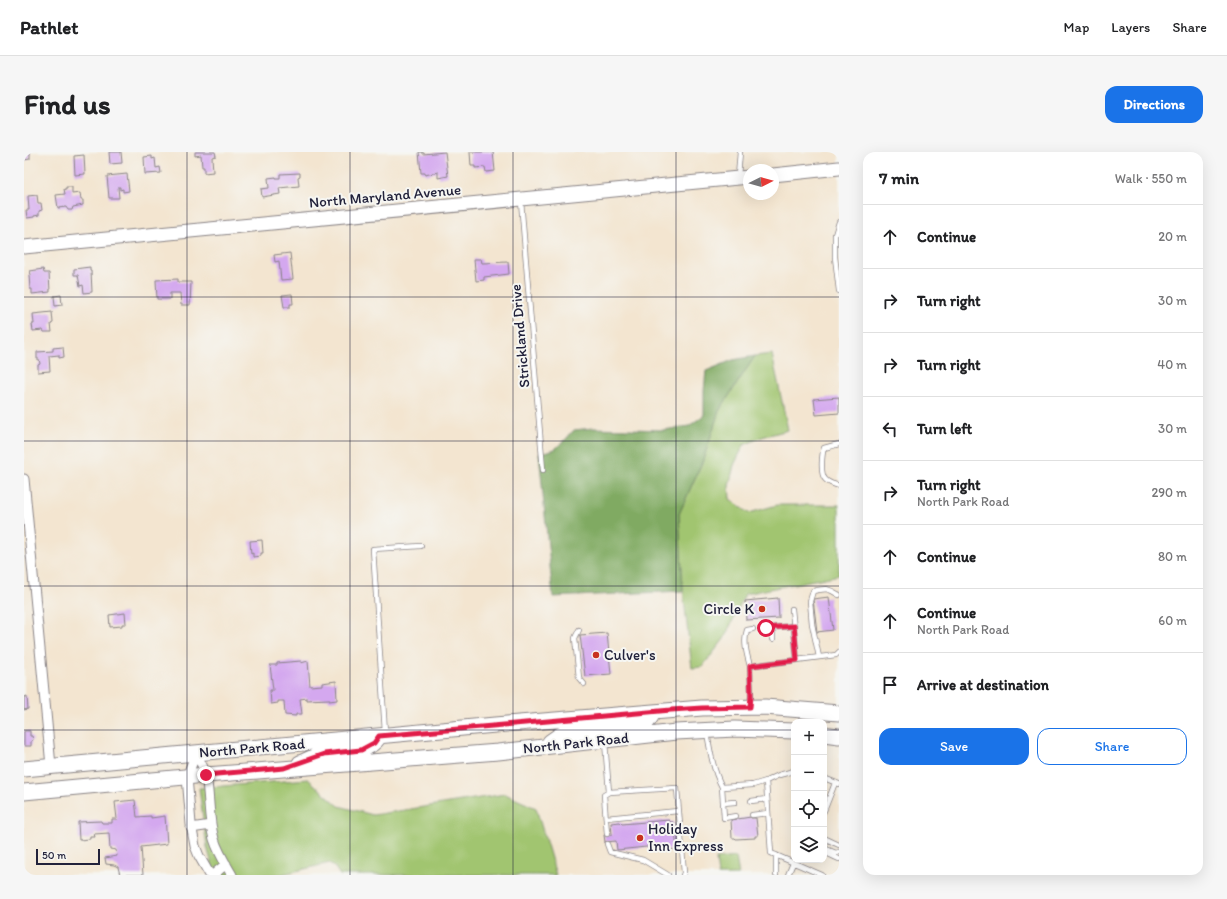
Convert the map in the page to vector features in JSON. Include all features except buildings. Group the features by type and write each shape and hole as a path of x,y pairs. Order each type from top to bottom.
{"main road":[{"name":"North Park Road","path":"24,769 702,708 750,707 839,713"},
{"path":"544,746 560,735 575,730 645,724 654,712"},
{"name":"North Park Road","path":"24,792 284,768 498,752 676,732 706,730 791,731"},
{"path":"827,734 839,736"},
{"path":"284,768 324,754 361,750 374,743 382,736"}],"street":[{"path":"779,174 839,168"},
{"name":"North Maryland Avenue","path":"24,247 743,178"},
{"path":"24,479 51,766"},
{"path":"196,754 206,775 211,825 217,848 232,875"},
{"path":"196,754 187,777 191,828 195,846 199,856 212,875 226,864"},
{"path":"191,828 211,825"}],"lane":[{"path":"740,152 743,178"},
{"name":"Strickland Drive","path":"521,200 543,470"},
{"path":"839,222 835,235 835,258 839,291"},
{"path":"839,444 824,448 822,468 824,479 839,486"},
{"path":"382,736 384,712 373,549 421,546"},
{"path":"819,657 812,624 810,601 813,591 830,589 839,595"},
{"path":"792,609 797,660"},
{"path":"766,628 794,626"},
{"path":"773,628 773,639"},
{"path":"750,707 750,666 745,636 747,630 753,629"},
{"path":"579,630 575,638 579,678 584,684"},
{"path":"750,666 836,655 839,652"},
{"path":"775,656 775,663"},
{"path":"761,658 762,665"},
{"path":"706,730 716,776 722,787 724,818 736,816"},
{"path":"605,740 609,792"},
{"path":"722,787 744,786 766,781 779,774 791,772"},
{"path":"827,779 837,784 827,806"},
{"path":"766,781 771,853 791,862"},
{"path":"607,834 604,795 609,792 677,788 683,875"},
{"path":"751,800 767,799"},
{"path":"723,803 735,802"},
{"path":"606,818 678,811"},
{"path":"752,815 768,813"},
{"path":"827,839 839,845"},
{"path":"607,844 610,852 643,860 668,875"},
{"path":"827,849 836,853 839,852"},
{"path":"827,853 839,859"},
{"path":"776,855 776,875"},
{"path":"788,875 793,863 822,875"}],"green space":[{"path":"772,354 788,430 762,437 744,445 734,465 729,486 730,499 749,513 777,505 839,505 839,575 745,594 724,639 702,667 692,668 683,591 679,514 703,460 719,411 755,356"},
{"path":"755,356 719,411 703,460 679,514 683,591 553,597 539,454 555,449 574,430 593,428 664,430 689,426 704,415 706,371 733,360"},
{"path":"308,779 339,806 373,815 505,794 536,808 556,875 340,875 330,863 279,875 215,875 207,847 199,788"},
{"path":"736,857 739,875 718,875 716,859"}],"place":[{"name":"Circle K","path":"762,609"},
{"name":"Culver's","path":"596,655"},
{"name":"Holiday Inn Express","path":"640,838"}],"route":[{"path":"206,775 284,768 324,754 361,750 369,747 379,736 671,710 750,707 750,666 797,660 794,626 766,628"}]}
